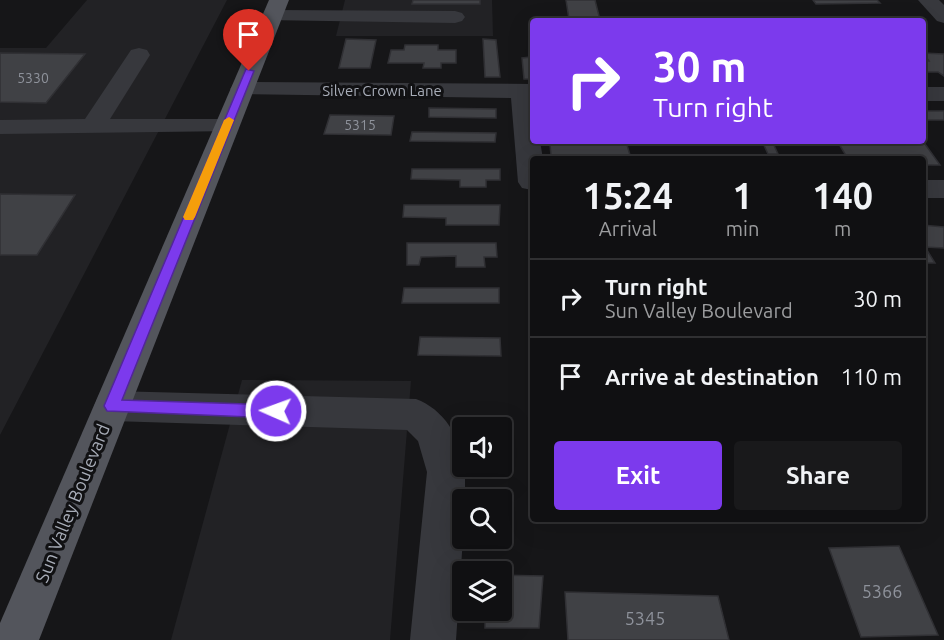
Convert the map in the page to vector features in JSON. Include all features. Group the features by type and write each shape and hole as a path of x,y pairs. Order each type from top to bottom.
{"main road":[{"name":"Sun Valley Boulevard","path":"16,640 275,8"}],"street":[{"path":"928,0 944,17"},
{"path":"275,8 372,8 455,17"},
{"path":"93,126 139,55"},
{"name":"Silver Crown Lane","path":"242,89 527,91 531,156"},
{"path":"926,93 944,94"},
{"path":"0,127 227,126"},
{"path":"926,189 944,189"},
{"path":"112,406 416,415 434,432 447,472 433,640"}],"shaded area":[{"path":"87,0 227,0 0,435 0,48 46,48"},
{"path":"345,0 492,0 493,36 336,36"},
{"path":"242,380 411,381 390,640 171,640"}],"building":[{"path":"413,0 480,0 480,4 412,4"},
{"path":"566,0 595,0 600,18 569,18"},
{"path":"813,0 877,0 880,3 816,4"},
{"path":"346,39 376,40 370,68 339,68"},
{"path":"483,39 496,40 500,77 485,77"},
{"path":"405,45 438,45 438,50 456,50 456,63 441,63 441,68 423,68 424,63 388,63 391,50 404,50"},
{"path":"0,53 85,54 46,103 0,102"},
{"path":"926,53 944,54 944,76 938,72 928,72 926,61 929,61"},
{"path":"530,57 530,79 524,79 522,58"},
{"path":"429,108 496,109 496,118 429,117"},
{"path":"926,111 944,111 944,120 926,120"},
{"path":"330,115 394,116 391,135 324,134"},
{"path":"412,132 496,133 495,142 410,141"},
{"path":"763,144 773,144 778,154 768,154"},
{"path":"839,144 925,144 940,165 926,165 926,156 846,156"},
{"path":"550,145 627,145 630,155 551,155"},
{"path":"412,169 500,169 500,180 486,180 486,187 460,187 460,180 411,179"},
{"path":"0,194 75,195 37,255 0,255"},
{"path":"404,205 500,205 499,225 446,225 446,218 403,217"},
{"path":"926,225 944,227 944,248 926,247"},
{"path":"407,243 496,243 497,257 484,257 485,267 456,267 456,256 421,257 419,265 407,265"},
{"path":"926,249 935,263 926,263"},
{"path":"404,288 499,288 499,303 402,303"},
{"path":"420,337 500,338 501,356 418,355"},
{"path":"899,546 938,635 861,637 829,548"},
{"path":"512,575 543,576 539,628 485,628 485,621 512,621"},
{"path":"565,592 718,596 729,640 568,640"}],"slow traffic":[{"path":"189,217 229,120"}],"route":[{"path":"249,71 112,406 276,411"}]}
